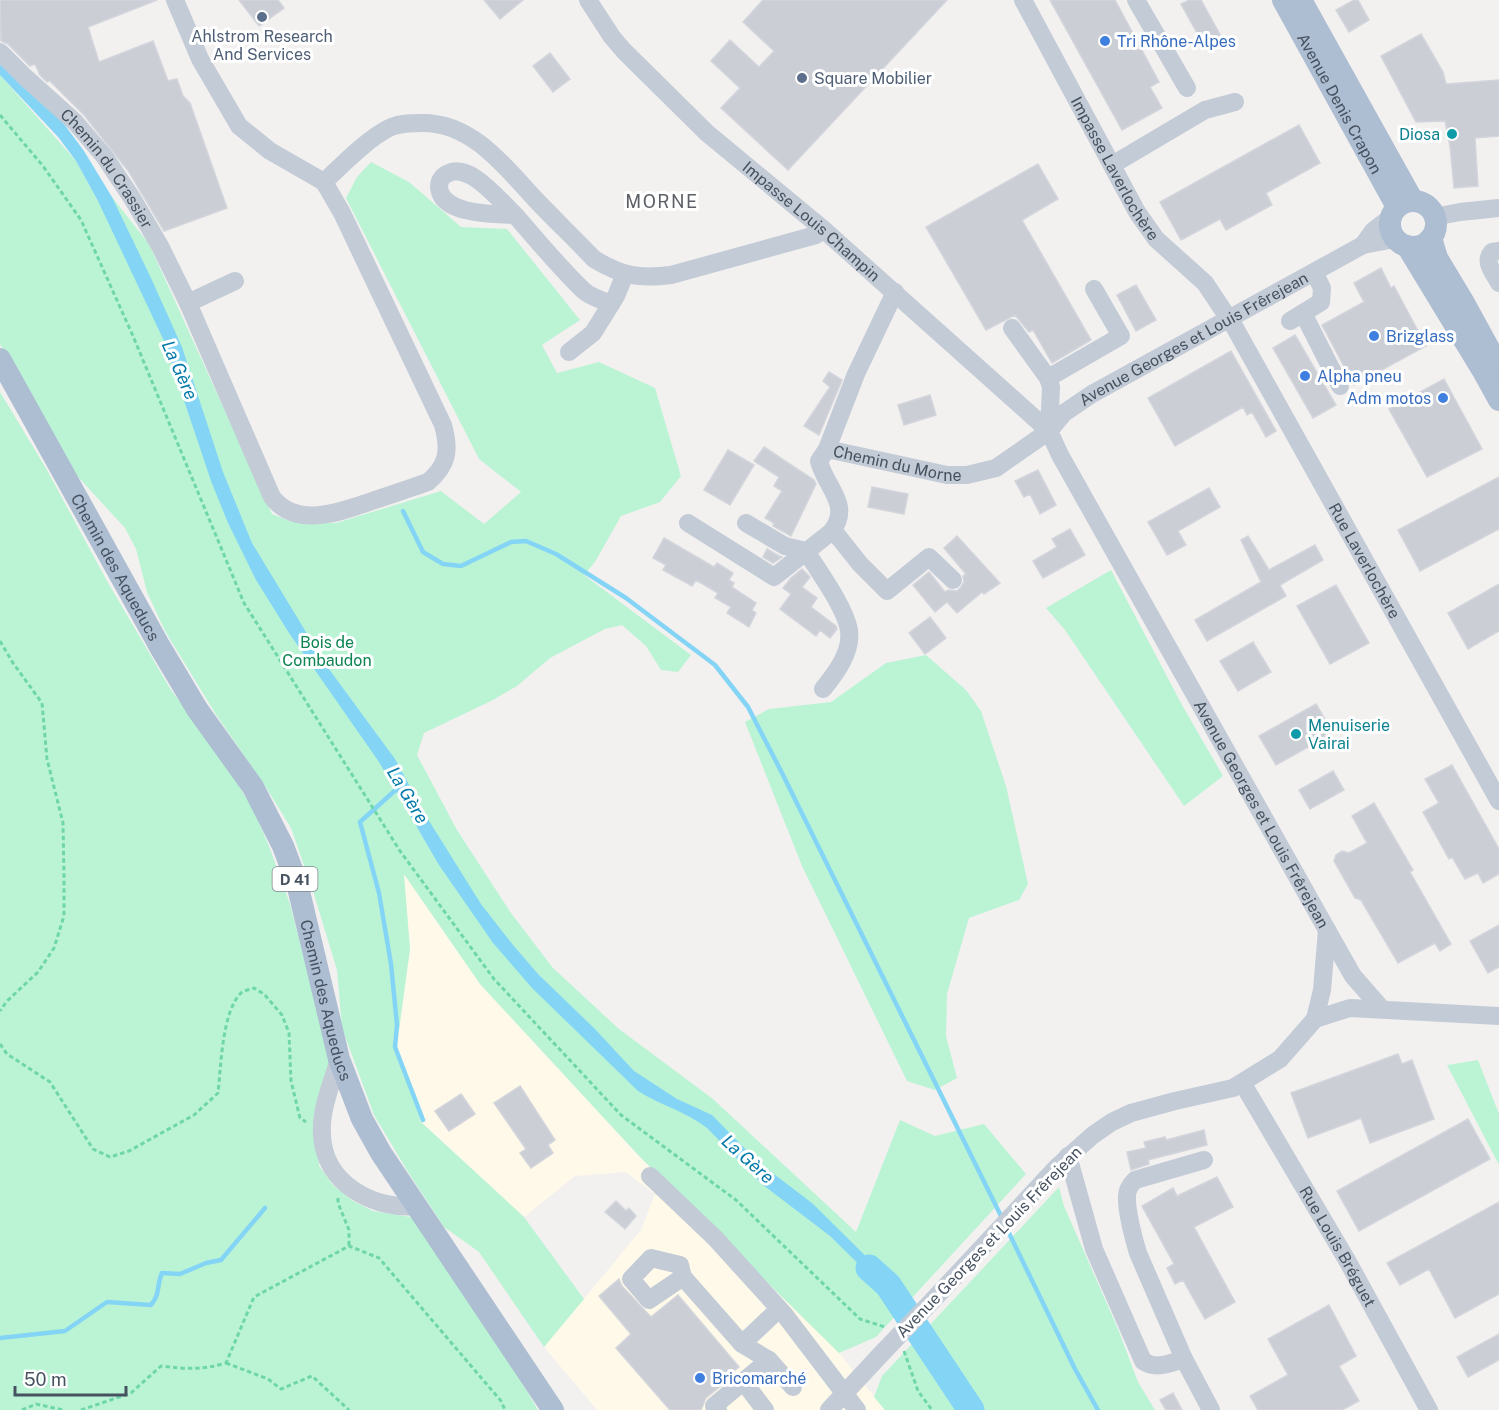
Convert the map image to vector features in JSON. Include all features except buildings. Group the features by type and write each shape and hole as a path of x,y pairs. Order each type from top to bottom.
{"main road":[{"name":"Avenue Denis Crapon","path":"1283,0 1400,222 1499,400"},
{"name":"Avenue Denis Crapon","path":"1301,0 1400,222"},
{"path":"1433,227 1424,244 1416,247 1400,222 1426,206 1433,227 1437,258 1499,367"},
{"name":"Chemin des Aqueducs","path":"0,359 160,647 197,709 253,787 283,846 297,883 339,1059 362,1119 381,1153 553,1410"}],"street":[{"path":"175,0 200,59 239,126 270,151 324,182 376,136 392,127 408,123 428,123 448,126 468,135 489,151 594,259 612,270 625,274 650,277 671,275 816,235 823,229"},
{"name":"Impasse Louis Champin","path":"588,0 612,37 707,132 823,229 1049,431"},
{"name":"Impasse Laverlochère","path":"1023,0 1137,212 1156,239 1205,283 1229,319"},
{"path":"1136,0 1187,87"},
{"name":"Chemin du Crassier","path":"0,52 75,122 104,156 132,198 188,303 272,497 279,507 308,516 336,513 428,482 439,473 447,453 448,440 443,425 342,213 324,182"},
{"path":"1112,165 1205,110 1235,102"},
{"path":"1433,227 1460,212 1499,208"},
{"path":"514,215 585,292 611,304"},
{"name":"Avenue Georges et Louis Frêrejean","path":"829,1410 1068,1156 1102,1128 1131,1113 1243,1084 1280,1059 1315,1019 1322,990 1327,930 1060,455 1049,431 1064,412 1092,394 1362,245 1373,231 1400,222"},
{"path":"1499,251 1492,252 1488,258 1499,283"},
{"path":"1314,272 1322,288 1321,302 1297,317 1340,386"},
{"path":"569,352 593,333 611,304 625,274"},
{"path":"188,303 235,281"},
{"path":"1048,378 1121,336 1094,289"},
{"path":"827,448 856,374 895,292"},
{"name":"Rue Laverlochère","path":"1229,319 1499,801"},
{"path":"1012,328 1048,378 1051,387 1049,431"},
{"name":"Chemin du Morne","path":"833,530 840,511 819,461 827,448 947,475 967,475 996,468 1049,431"},
{"path":"688,523 774,577 833,530 860,564 887,591 929,557 953,580"},
{"path":"746,523 785,546 806,551 837,600 849,629 845,654 838,670 823,689"},
{"path":"1327,930 1353,976 1381,1008"},
{"path":"1315,1019 1350,1008 1499,1016"},
{"path":"339,1059 327,1098 322,1136 325,1155 340,1181 359,1194 402,1208 417,1206"},
{"name":"Rue Louis Bréguet","path":"1243,1084 1348,1262 1429,1410"},
{"path":"1068,1156 1094,1249 1143,1361 1157,1367 1184,1359"},
{"path":"1204,1160 1135,1180 1126,1196 1138,1253 1184,1359 1211,1410"},
{"path":"650,1176 715,1238 779,1309 857,1410"},
{"path":"683,1277 742,1344 769,1360 793,1387"},
{"path":"742,1344 779,1309"},
{"path":"718,1410 714,1406 769,1360"},
{"path":"743,1381 765,1410"}],"path":[{"path":"0,115 43,166 81,220 142,357 244,603 400,851 495,979 621,1115 735,1200 860,1319 888,1329"},
{"path":"0,641 42,703 47,759 63,823 64,876 64,916 54,948 38,972 7,1001 0,1011"},
{"path":"0,1044 7,1054 50,1082 93,1149 110,1157 129,1151 194,1115 218,1093 225,1026 242,992 254,988 264,994 282,1015 289,1033 291,1081 300,1118 322,1136"},
{"path":"340,1181 338,1203 349,1230 349,1246"},
{"path":"226,1363 254,1297 349,1246"},
{"path":"349,1246 379,1258 501,1401 505,1410"},
{"path":"901,1342 918,1391 932,1410"},
{"path":"81,1410 131,1393 161,1366 189,1370 208,1369 226,1363 268,1379 281,1389 312,1376 349,1410"},
{"path":"22,1410 36,1404 63,1410"}],"shaded area":[{"path":"403,873 480,984 640,1157 839,1353 885,1410 597,1410 544,1347 641,1230 655,1194 626,1172 575,1176 524,1217 421,1122 393,1038 399,1030 410,949"}],"green space":[{"name":"Bois de Combaudon","path":"0,75 76,161 98,201 112,197 149,244 272,514 292,522 336,523 441,491 484,524 521,492 479,459 346,198 357,177 371,162 409,182 461,227 507,229 580,320 542,345 557,373 599,362 655,388 681,476 660,502 621,516 595,562 584,575 691,655 678,672 661,670 646,646 622,625 605,629 550,658 517,686 493,700 424,733 417,755 457,830 511,913 553,968 619,1029 713,1099 856,1232 900,1120 935,1136 984,1124 1026,1174 876,1337 839,1353 640,1157 480,984 404,874 410,949 399,1030 393,1038 421,1122 524,1217 584,1299 544,1347 479,1252 444,1227 374,1115 342,1028 337,970 291,828 215,713 165,631 147,592 136,549 125,528 68,466 0,344"},
{"path":"0,392 47,470 107,581 171,690 217,750 253,809 269,846 290,904 333,1070 318,1145 319,1166 333,1185 353,1201 373,1211 417,1218 489,1327 538,1410 0,1410"},
{"path":"1111,570 1182,705 1223,776 1184,806 1065,630 1046,608"},
{"path":"926,655 966,690 981,711 1006,786 1028,884 1019,900 969,918 947,994 946,1036 957,1078 935,1090 907,1081 802,866 745,722 769,709 831,702 886,663"},
{"path":"1478,1060 1499,1114 1499,1165 1447,1065"},
{"path":"1059,1187 1064,1206 1118,1329 1138,1382 1155,1410 885,1410 874,1397 882,1376"}],"water":[{"path":"0,54 56,113 84,151 112,197 182,347 223,472 252,543 326,665 395,759 426,816 481,904 538,974 595,1029 634,1071 677,1099 712,1115 758,1162 812,1203 898,1288 891,1296 830,1236 763,1185 707,1128 691,1117 638,1091 532,988 493,943 439,865 379,762 289,633 256,580 228,523 211,481 164,341 98,201 76,161 59,138 0,75"},
{"path":"942,1362 980,1410 964,1410 936,1368"}],"waterway":[{"path":"403,511 423,552 443,564 461,566 511,542 526,541 556,554 626,598 715,665 748,707 1003,1220"},
{"path":"400,786 360,822 379,893 391,964 397,1025 395,1047 423,1120"},
{"path":"0,1338 65,1331 107,1302 151,1305 156,1297 162,1273 180,1274 206,1263 221,1260 265,1208"},
{"path":"1006,1227 1075,1369 1098,1410"},
{"name":"La Gère","path":"869,1268 888,1285 971,1410"}],"place":[{"name":"Ahlstrom Research And Services","path":"262,17"},
{"name":"Tri Rhône-Alpes","path":"1105,41"},
{"name":"Square Mobilier","path":"802,78"},
{"name":"Diosa","path":"1452,134"},
{"name":"Brizglass","path":"1374,336"},
{"name":"Alpha pneu","path":"1305,376"},
{"name":"Adm motos","path":"1443,398"},
{"name":"Menuiserie Vairai","path":"1296,734"},
{"name":"Bricomarché","path":"700,1378"}],"district":[{"name":"MORNE","path":"662,201"}]}
